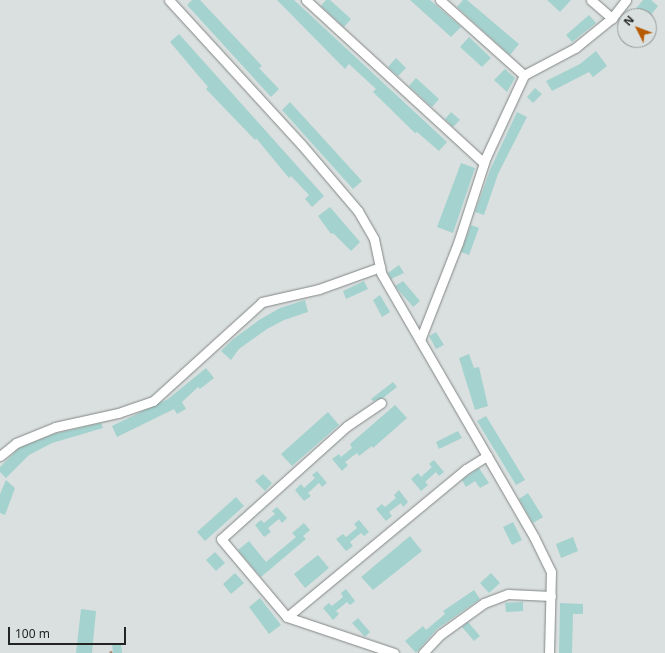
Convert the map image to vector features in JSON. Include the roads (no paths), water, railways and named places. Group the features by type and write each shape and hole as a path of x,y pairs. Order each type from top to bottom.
{"street":[{"path":"169,0 301,144 358,211 374,239 380,267 420,340 534,537 551,572 549,653"},
{"path":"306,0 484,163"},
{"path":"440,0 524,75"},
{"path":"591,0 612,18"},
{"path":"420,340 458,243 484,163 524,75 575,48 612,18 626,0"},
{"path":"0,456 16,443 55,427 118,412 153,401 262,302 319,289 380,267"},
{"path":"381,404 347,426 221,539 287,617 394,653"},
{"path":"287,617 466,469 487,456"},
{"path":"423,653 441,634 484,603 508,594 551,596"}]}
